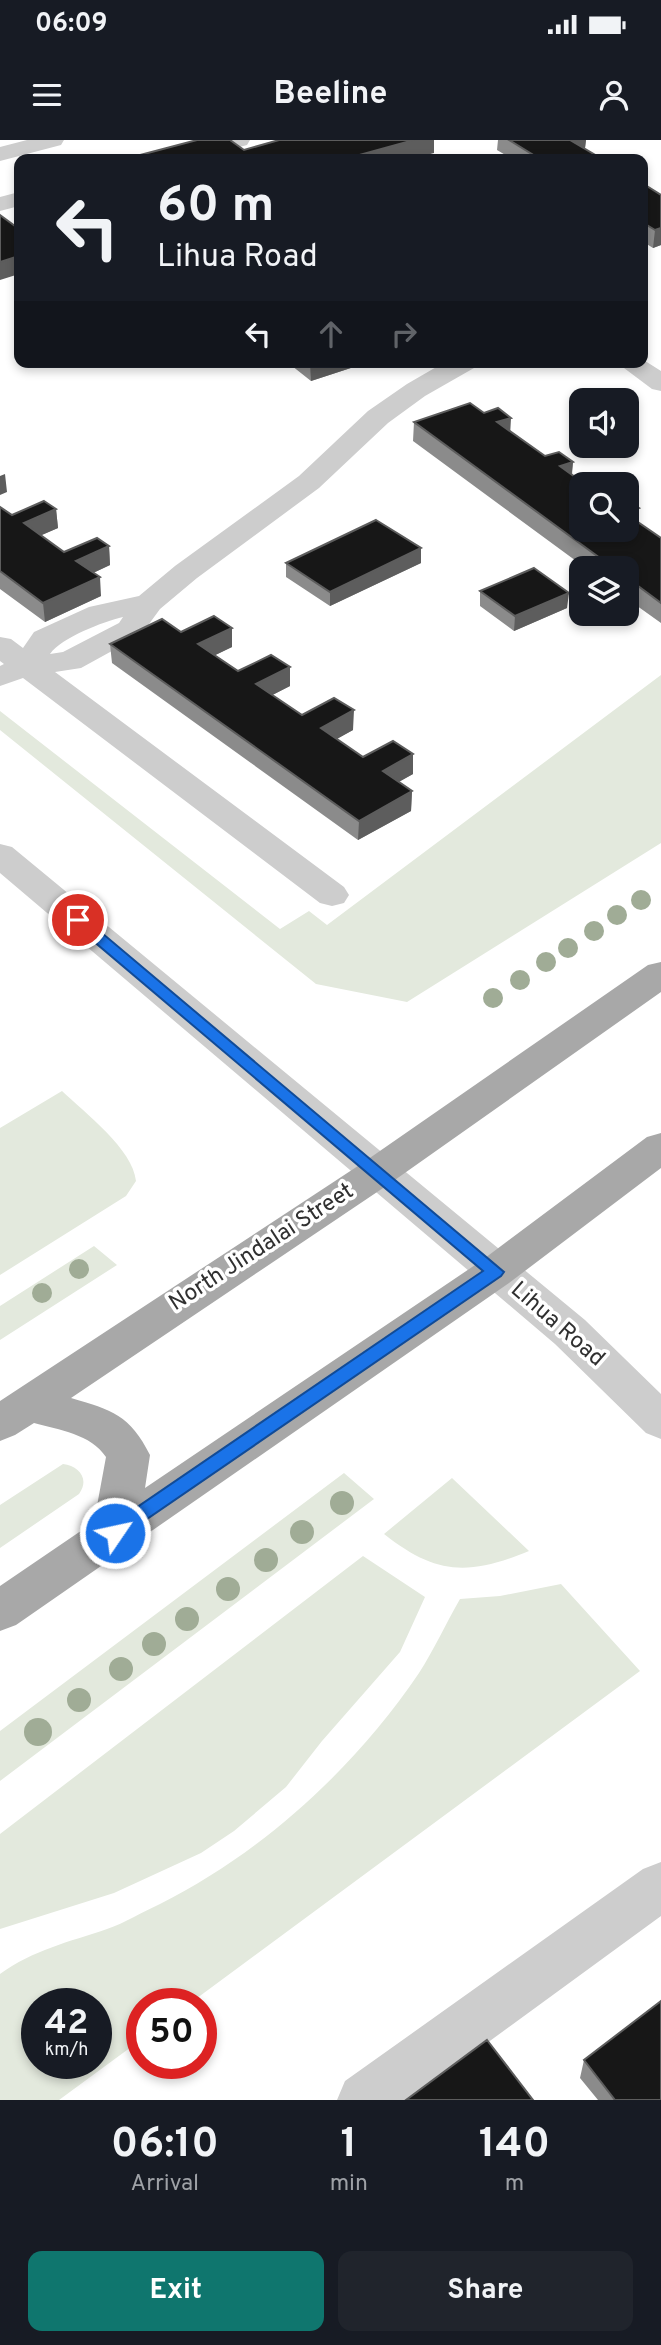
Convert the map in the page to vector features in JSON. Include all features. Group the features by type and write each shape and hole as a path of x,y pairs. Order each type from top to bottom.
{"main road":[{"name":"North Jindalai Street","path":"14,1413 378,1171 661,974"},
{"path":"0,1611 495,1272 661,1147"},
{"path":"14,1413 89,1421 115,1436 128,1455 115,1533"}],"street":[{"path":"0,154 53,140"},
{"path":"186,154 239,140"},
{"path":"13,672 70,661 130,629 149,603 186,572 309,482 378,417 416,390 454,368"},
{"path":"638,368 661,383"},
{"path":"0,646 13,672 332,895"},
{"name":"Lihua Road","path":"0,855 495,1272 570,1332 661,1421"},
{"path":"364,2100 661,1886"}],"shaded area":[{"path":"661,675 661,843 407,1002 316,984 0,730 0,711 280,929 309,911 327,925"},
{"path":"62,1091 117,1144 133,1169 136,1181 126,1196 0,1275 0,1128"},
{"path":"94,1246 117,1265 0,1340 0,1306"},
{"path":"63,1464 74,1467 81,1474 83,1483 79,1494 0,1548 0,1505"},
{"path":"344,1473 374,1499 0,1781 0,1731"},
{"path":"452,1478 529,1551 488,1565 453,1567 420,1557 384,1534"},
{"path":"363,1556 425,1597 400,1652 322,1741 286,1787 234,1831 201,1853 114,1893 0,1929 0,1834"},
{"path":"561,1584 640,1671 211,1988 126,1988 126,2051 112,2061 112,1988 21,1988 21,2079 88,2079 59,2100 0,2100 0,1974 38,1953 114,1927 160,1904 198,1883 270,1833 336,1775 366,1742 419,1673 460,1599 500,1596"}],"building":[{"path":"197,140 230,140 244,150 279,140 414,140 363,154 144,154"},
{"path":"509,140 570,140 594,154 532,154"},
{"path":"648,187 661,195 661,228 655,230 648,226"},
{"path":"0,215 14,225 14,258 0,262"},
{"path":"470,403 484,413 498,408 511,418 497,422 545,456 559,452 573,462 560,466 569,473 569,535 414,422"},
{"path":"44,501 56,509 24,523 64,552 97,538 109,546 76,561 100,577 43,603 0,571 0,507 12,515"},
{"path":"376,520 421,548 330,592 286,563"},
{"path":"639,523 661,538 661,603 639,587 639,556 597,556 578,542 639,542"},
{"path":"534,568 569,593 515,616 480,591"},
{"path":"214,616 232,628 198,644 238,671 271,655 290,667 256,684 302,715 334,698 354,710 321,728 363,757 393,741 413,754 383,771 412,791 359,821 110,644 162,619 181,632"},
{"path":"661,2001 661,2100 615,2100 584,2060"},
{"path":"487,2040 533,2100 406,2100"}],"route":[{"path":"78,920 495,1272 115,1533"}]}
